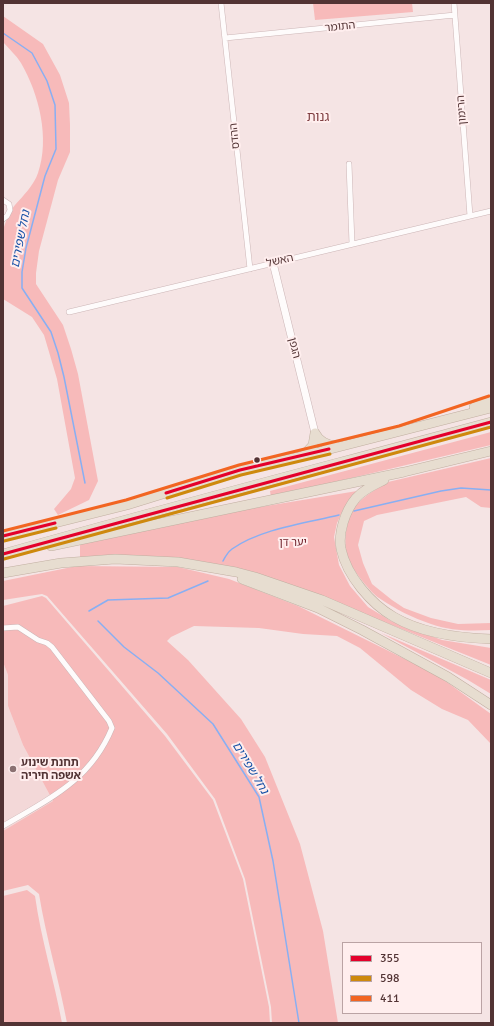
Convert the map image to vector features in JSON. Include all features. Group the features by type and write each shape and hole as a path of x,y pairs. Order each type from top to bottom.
{"highway":[{"path":"400,431 491,401"},
{"path":"3,536 126,505 240,470 303,456 491,408"},
{"path":"3,555 122,520 491,422"},
{"path":"315,433 317,438 324,443 337,447"},
{"path":"303,456 313,445 315,433"},
{"path":"3,555 404,472 491,451"},
{"path":"404,472 367,489 356,498 351,505 343,523 341,535 341,547 347,566 366,594 382,609 395,618 405,623 434,632 471,639 491,639"},
{"path":"3,573 94,559 143,560 205,566 255,577 322,600 491,673"},
{"path":"205,566 279,592 318,608 448,677 491,705"}],"street":[{"name":"ההדס","path":"221,3 250,269"},
{"name":"הרימון","path":"454,3 470,216"},
{"name":"התומר","path":"225,38 455,15"},
{"path":"349,164 352,244"},
{"path":"3,200 9,204 10,210 7,216 3,219"},
{"name":"האשל","path":"69,312 491,211"},
{"name":"הגפן","path":"273,263 315,433"},
{"path":"3,628 18,626 38,640 47,643 52,647 109,721 112,728 103,747 72,784 3,826"}],"shaded area":[{"path":"3,662 8,675 8,706 23,745 53,801 3,831"}],"green space":[{"path":"313,3 412,3 413,12 315,20"},
{"path":"3,16 43,44 60,75 69,103 70,152 58,180 39,251 36,284 63,325 71,349 78,374 98,481 89,500 58,515 54,509 71,489 75,478 57,379 44,335 32,317 3,299 3,230 11,211 34,182 38,173 43,145 43,131 41,116 33,88 21,63 3,42"},
{"path":"491,432 491,445 271,497 270,491"},
{"path":"491,458 491,508 481,507 466,497 377,515 364,521 358,545 363,563 372,584 404,608 431,618 458,624 491,623 491,630 461,630 446,628 424,622 404,613 375,595 353,568 346,552 347,525 351,513 357,504 388,482"},
{"name":"יער דן","path":"357,491 344,508 337,523 334,537 339,565 350,586 368,607 391,621 442,640 491,648 491,665 347,607 250,573 80,558 80,543 230,512"},
{"path":"77,566 178,567 229,579 298,606 437,675 491,714 491,744 468,720 442,709 411,690 360,648 337,636 303,634 259,628 194,626 171,637 167,641 188,660 241,719 265,757 300,844 323,931 338,1023 272,1023 271,1007 245,879 215,799 167,734 47,596 42,594 3,600 3,581"},
{"path":"42,596 46,598 165,736 213,800 243,879 269,1007 270,1023 67,1023 39,894 28,885 3,891 3,831 53,801 23,745 8,706 8,675 3,662 3,606"},
{"path":"381,633 491,680 491,694 468,680"},
{"path":"27,890 35,896 62,1023 3,1023 3,896"}],"waterway":[{"name":"נחל שפירים","path":"3,33 32,53 47,81 55,105 56,149 45,176 26,248 22,272 22,288 51,332 58,353 85,483"},
{"path":"354,511 441,491 461,488 491,490"},
{"path":"223,561 232,549 256,536 339,515"},
{"path":"89,611 108,600 168,598 208,581"},
{"name":"נחל שפירים","path":"98,621 124,647 158,673 213,724 259,797 273,861 299,1023"}],"transit line":[{"name":"411","path":"3,531 126,500 239,465 399,426 489,396"},
{"name":"355","path":"3,554 491,422"},
{"name":"598","path":"4,559 491,427"},
{"name":"355","path":"166,493 240,470 329,449"},
{"name":"598","path":"167,498 241,475 330,454"},
{"name":"355","path":"3,536 55,523"},
{"name":"598","path":"4,541 56,528"}],"place":[{"name":"תחנת שינוע אשפה חיריה","path":"13,769"}],"district":[{"name":"גנות","path":"318,118"}]}
